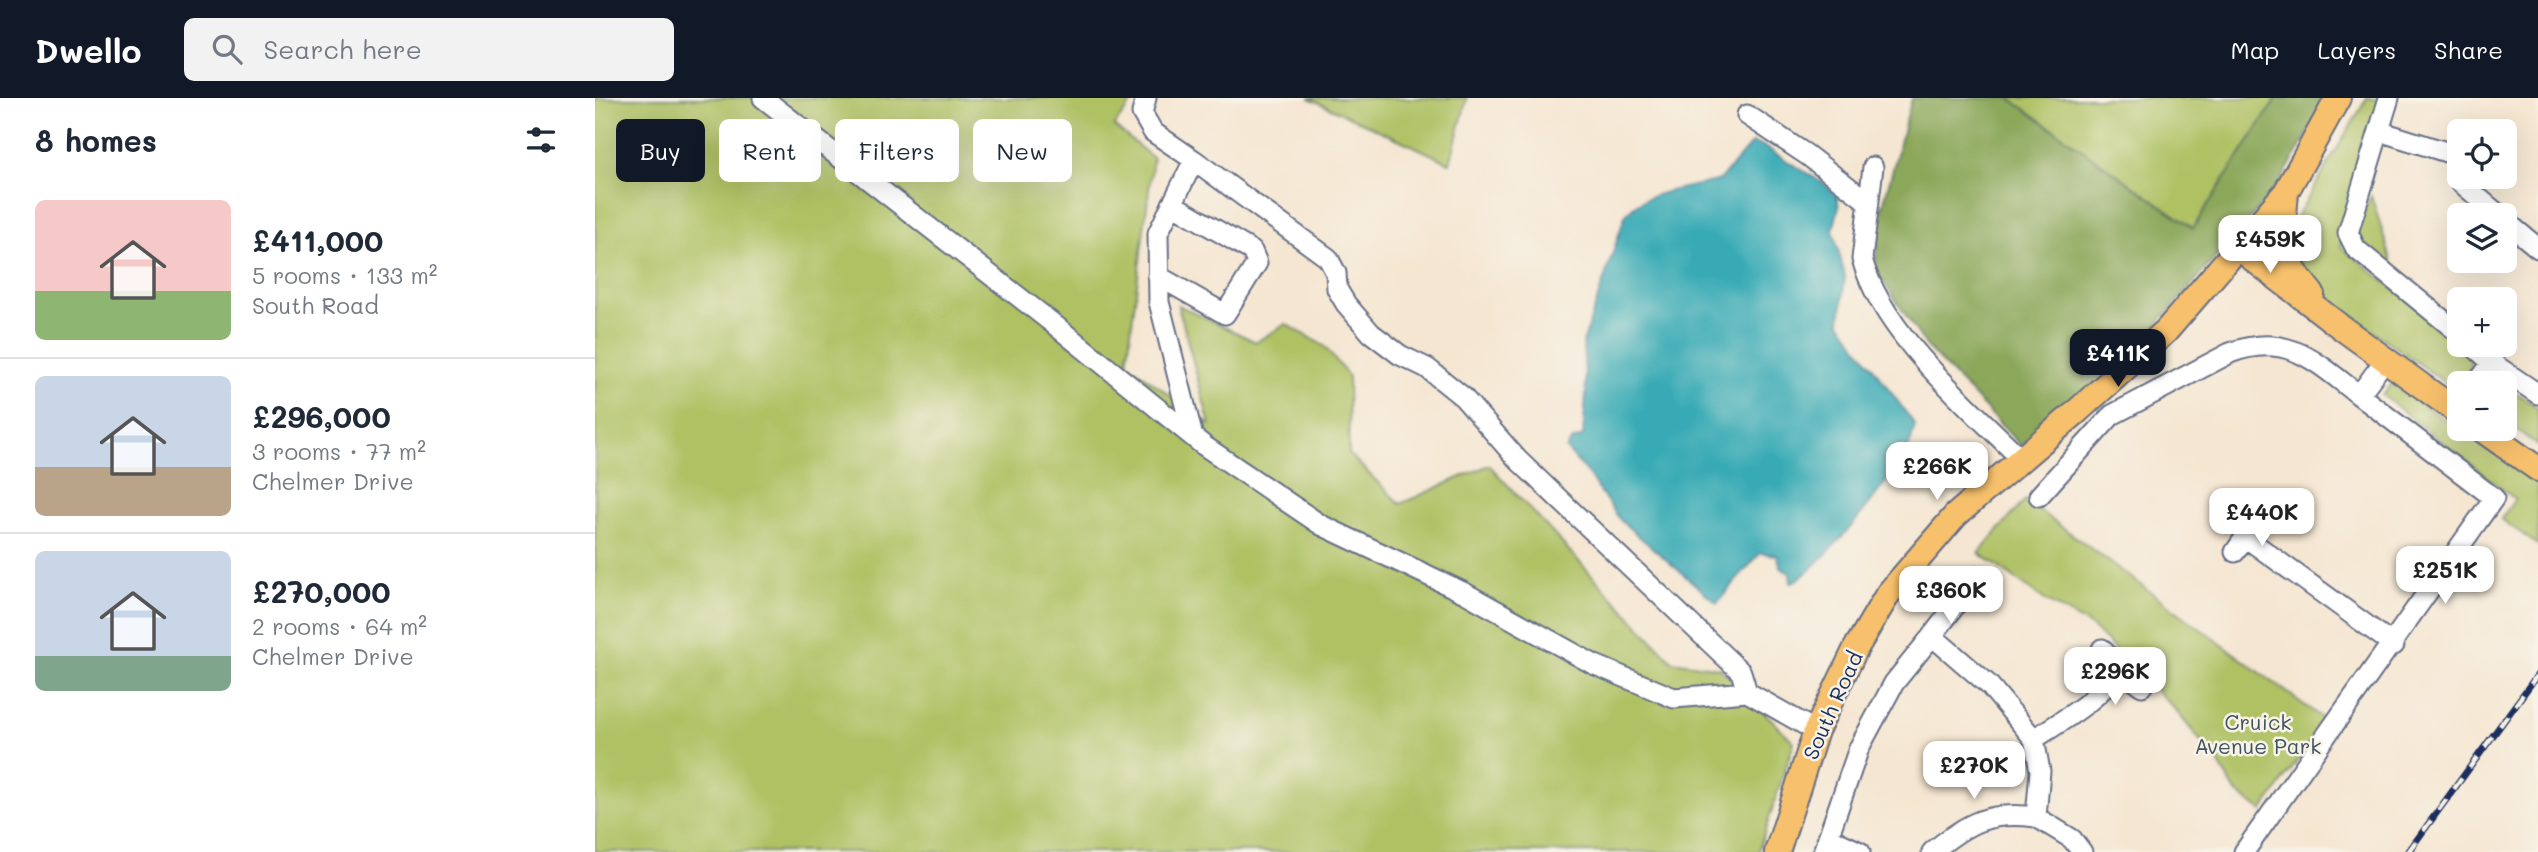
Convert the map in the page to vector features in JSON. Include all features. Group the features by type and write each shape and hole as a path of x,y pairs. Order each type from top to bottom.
{"main road":[{"path":"2338,98 2286,192 2282,248 2295,273 2342,328"},
{"name":"South Road","path":"1776,852 1817,731 1856,648 1888,594 1956,515 2166,331 2286,192"},
{"path":"2239,248 2342,328 2447,403"},
{"path":"2498,441 2538,469"}],"street":[{"path":"763,98 1051,321 1193,437 1321,525 1465,593 1593,664 1674,698 1747,692 1817,731"},
{"path":"1146,98 1142,113 1153,132 1328,258 1346,304 1371,333 1401,355 1427,368 1463,397 1518,460 1741,672 1747,692"},
{"path":"2389,98 2348,233 2356,249 2447,322"},
{"path":"1747,115 1807,155 1868,202"},
{"path":"2379,131 2447,152"},
{"path":"1193,437 1159,302 1158,233 1194,160"},
{"path":"1873,167 1862,259 1881,301 1910,342 2021,459"},
{"path":"2468,189 2485,203"},
{"path":"1158,276 1225,314 1257,263 1252,251 1173,204"},
{"path":"2517,231 2538,248"},
{"path":"2039,496 2112,415 2245,348 2292,348 2310,357 2494,498 2394,645 2244,852"},
{"path":"2485,357 2538,394"},
{"path":"2359,395 2385,360"},
{"path":"2486,371 2492,363"},
{"path":"2245,537 2394,645"},
{"path":"1860,852 1825,845 1859,748 1894,683 1977,577"},
{"path":"1932,636 1989,685 2034,739 2040,771 2036,817"},
{"path":"2102,649 2119,670 2142,686"},
{"path":"2034,739 2083,708 2106,688 2119,670"},
{"path":"1932,852 1962,828 1984,818 2010,814 2036,817 2072,839 2082,852"}],"green space":[{"path":"595,98 1135,98 1114,126 1153,158 1127,363 1210,425 1178,305 1256,342 1286,324 1324,346 1348,376 1349,454 1400,504 1489,465 1672,661 1720,668 1794,742 1758,852 595,852"},
{"path":"1309,98 1467,98 1450,163"},
{"path":"1912,98 2009,98 2193,228 2277,98 2328,98 2278,186 2154,328 2022,447 1927,347 1875,269 1881,213"},
{"path":"2009,98 2277,98 2193,228"},
{"path":"2367,98 2383,98 2341,247 2447,331 2447,357 2471,357 2468,371 2447,371 2447,384 2326,297 2297,259 2295,220"},
{"path":"2371,196 2393,265 2384,267 2367,251 2356,228"},
{"path":"2392,384 2447,421 2447,441 2476,441 2538,483 2538,545 2501,519 2515,499 2382,395"},
{"path":"2517,393 2538,408 2538,446 2517,430"},
{"name":"Cruick Avenue Park","path":"2025,500 2326,721 2262,811 2236,792 2218,762 2173,707 2092,627 2045,600 1979,553"}],"water":[{"path":"1752,143 1763,146 1826,185 1837,196 1839,207 1833,230 1845,276 1840,322 1915,425 1909,446 1888,479 1820,560 1791,583 1790,573 1782,569 1777,555 1760,553 1717,603 1621,521 1584,469 1566,449 1571,441 1583,436 1586,393 1583,343 1625,216 1633,207 1655,195 1720,180"}],"railway":[{"path":"2408,852 2538,674"}]}
